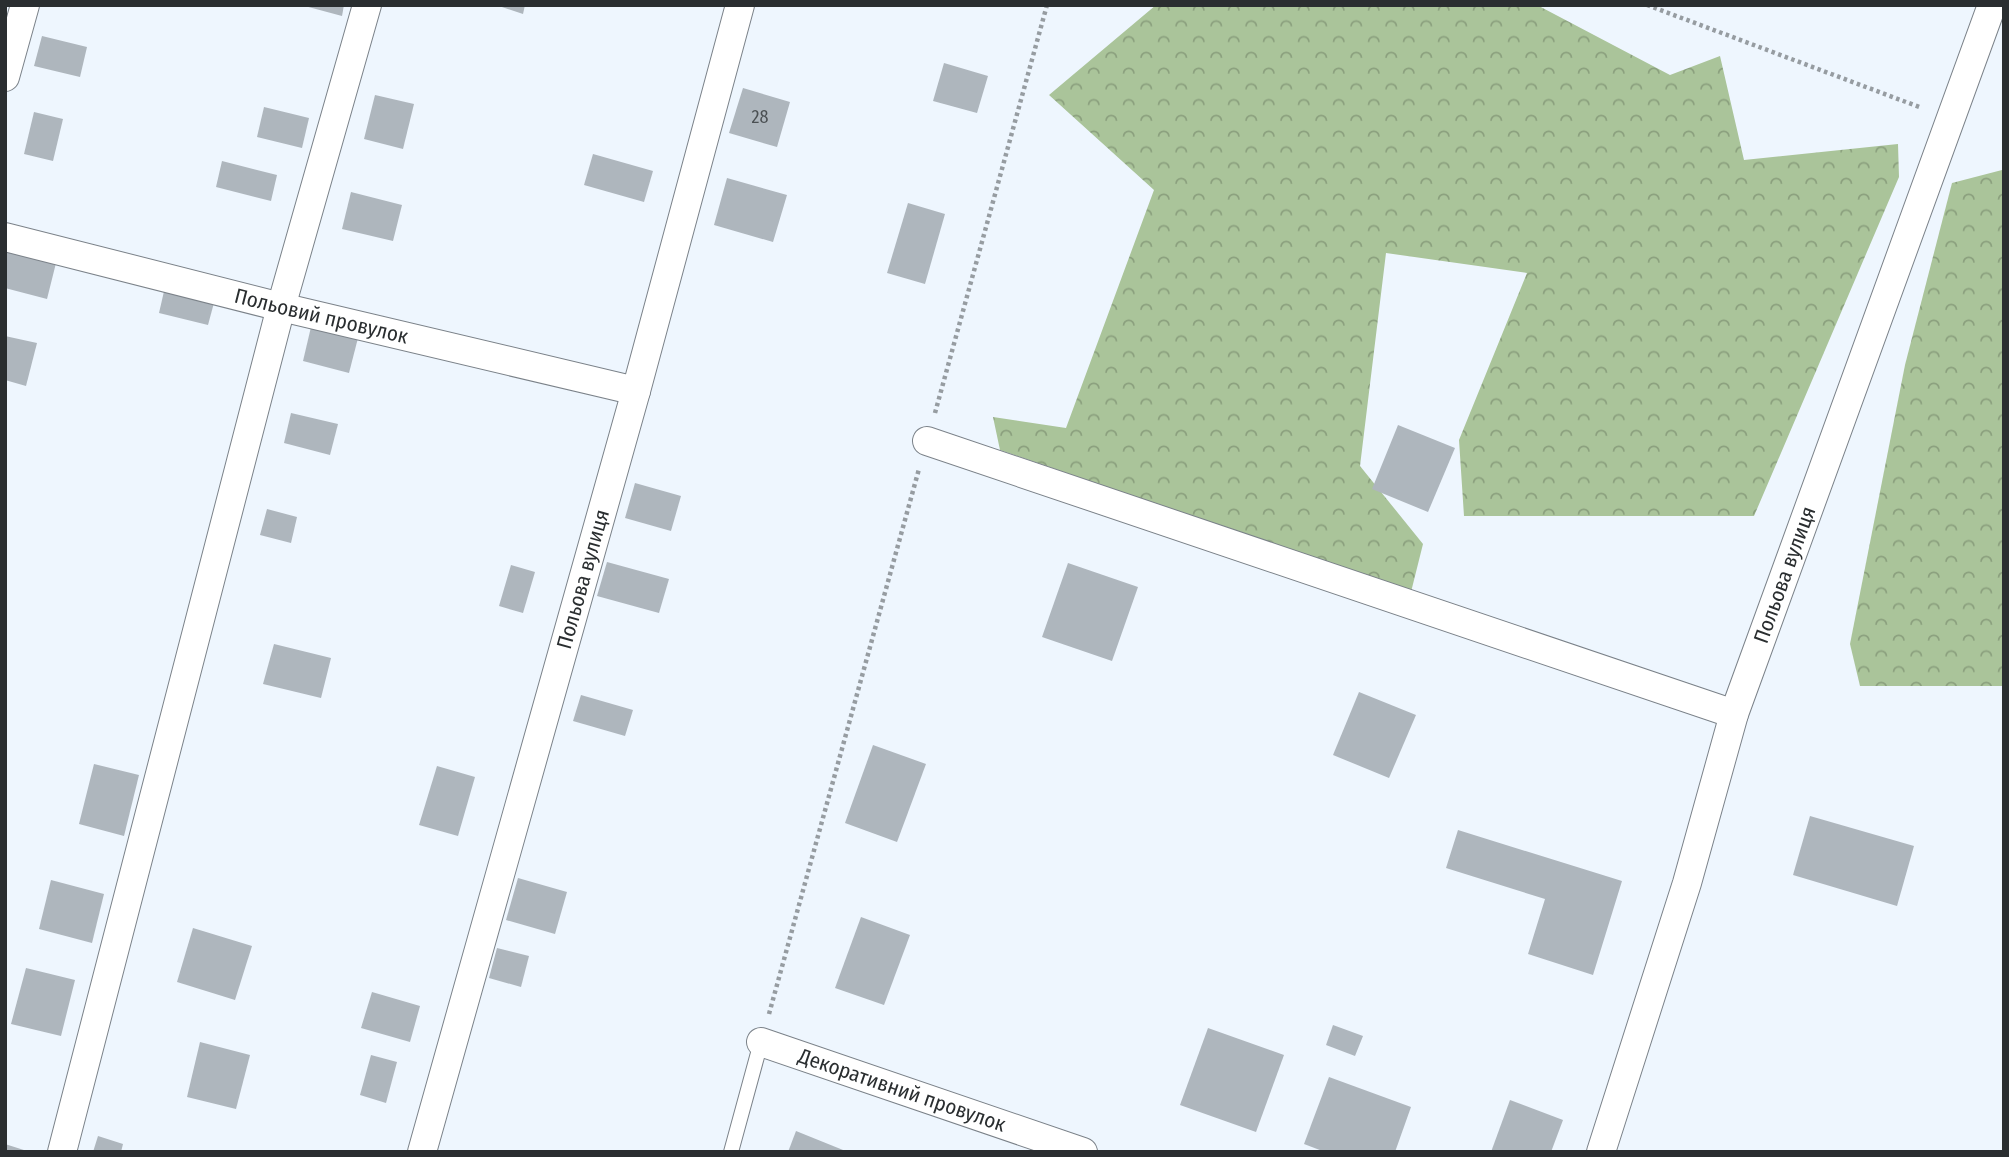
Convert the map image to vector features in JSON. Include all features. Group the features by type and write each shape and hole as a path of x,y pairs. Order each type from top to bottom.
{"street":[{"path":"5,77 25,5"},
{"path":"62,1152 281,307 367,5"},
{"name":"Польова вулиця","path":"422,1152 636,391 740,5"},
{"name":"Польова вулиця","path":"1601,1152 1687,883 1734,714 1992,5"},
{"name":"Польовий провулок","path":"5,237 281,307 636,391"},
{"path":"927,441 1734,714"},
{"name":"Декоративний провулок","path":"761,1042 1083,1152"}],"lane":[{"path":"731,1152 761,1042"}],"path":[{"path":"761,1042 1047,5"},
{"path":"1647,5 1949,118"}],"green space":[{"path":"1156,5 1537,5 1670,75 1720,56 1744,160 1898,144 1899,177 1754,516 1464,516 1459,440 1527,273 1386,253 1360,466 1423,544 1411,592 1000,450 993,417 1066,428 1154,190 1049,95"},
{"path":"2002,170 2004,686 1860,686 1850,644 1905,365 1952,183"}],"building":[{"path":"301,5 344,5 342,16"},
{"path":"496,5 525,5 523,14"},
{"path":"42,36 87,47 80,77 34,66"},
{"path":"944,63 988,76 977,113 933,101"},
{"path":"743,88 790,102 777,147 729,133"},
{"path":"375,95 414,104 403,149 364,139"},
{"path":"264,107 309,118 302,148 257,137"},
{"path":"34,112 63,119 53,161 24,154"},
{"path":"593,154 653,171 644,202 584,185"},
{"path":"222,161 277,175 271,201 216,187"},
{"path":"727,178 787,195 773,242 714,225"},
{"path":"351,192 402,205 393,241 342,229"},
{"path":"908,203 945,214 925,284 887,273"},
{"path":"5,251 56,263 47,299 5,288"},
{"path":"165,287 215,299 208,325 159,313"},
{"path":"311,327 358,338 349,373 303,361"},
{"path":"5,336 37,343 26,386 5,380"},
{"path":"291,413 338,424 330,455 284,443"},
{"path":"1398,425 1455,448 1428,512 1372,489"},
{"path":"635,483 681,496 671,531 625,518"},
{"path":"267,509 297,517 291,543 260,535"},
{"path":"607,562 669,579 659,613 597,596"},
{"path":"1068,563 1138,587 1112,661 1042,637"},
{"path":"511,565 535,572 523,613 499,606"},
{"path":"274,644 331,658 321,698 263,684"},
{"path":"1359,692 1416,715 1389,778 1333,755"},
{"path":"581,695 633,710 625,736 573,721"},
{"path":"873,745 926,764 897,842 845,823"},
{"path":"94,764 139,775 124,836 79,824"},
{"path":"437,766 475,777 458,836 419,825"},
{"path":"1810,816 1914,846 1897,906 1793,875"},
{"path":"1458,830 1622,881 1593,975 1528,954 1545,899 1446,868"},
{"path":"518,878 567,892 555,934 506,920"},
{"path":"51,880 104,894 92,943 39,929"},
{"path":"861,917 910,935 884,1005 835,988"},
{"path":"193,928 252,946 235,1000 177,982"},
{"path":"497,948 529,956 521,987 489,978"},
{"path":"26,968 75,980 61,1036 11,1024"},
{"path":"372,992 420,1006 410,1042 361,1028"},
{"path":"1333,1025 1363,1036 1355,1056 1326,1045"},
{"path":"1208,1028 1284,1055 1256,1132 1180,1105"},
{"path":"200,1042 250,1055 236,1109 187,1097"},
{"path":"371,1055 397,1062 386,1103 360,1095"},
{"path":"1329,1077 1411,1107 1395,1152 1325,1152 1304,1144"},
{"path":"1510,1100 1563,1120 1551,1152 1491,1152"},
{"path":"796,1131 848,1152 788,1152"},
{"path":"98,1136 123,1144 121,1152 93,1152"},
{"path":"5,1144 27,1151 27,1152 5,1152"}]}
